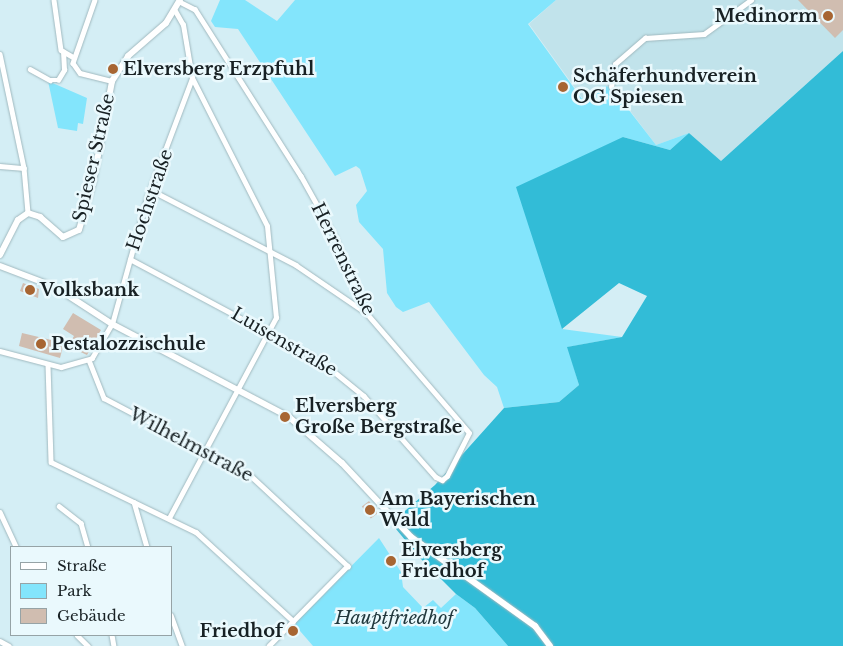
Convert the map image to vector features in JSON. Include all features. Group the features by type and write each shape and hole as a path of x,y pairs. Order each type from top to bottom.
{"main road":[{"name":"Spieser Straße","path":"28,213 40,217 63,237 79,230 93,182 112,81 128,56 175,11 180,1"},
{"path":"0,255 18,220 28,213"},
{"path":"0,266 55,287 112,324 240,388 305,429 353,474 405,530 535,626 550,646"}],"street":[{"path":"30,69 50,80 58,80 64,70 63,52 54,0"},
{"path":"95,0 73,57 77,71 112,81"},
{"path":"612,87 615,64 645,38 704,34 751,0"},
{"name":"Herrenstraße","path":"180,1 195,10 302,177 334,236 365,312 469,433 447,476 442,480 436,477"},
{"path":"168,518 270,333 276,318 266,251 267,226 261,209 192,78 183,25 175,11"},
{"path":"63,52 73,57"},
{"path":"0,54 24,168 28,213"},
{"name":"Hochstraße","path":"89,360 112,324 151,190 192,78"},
{"path":"0,166 24,168"},
{"path":"151,190 296,265 365,312"},
{"name":"Luisenstraße","path":"130,259 270,333 344,377 436,477"},
{"path":"0,351 48,365 66,367 89,360"},
{"name":"Wilhelmstraße","path":"89,360 104,398 206,450 264,486 348,566 292,621"},
{"path":"48,365 49,458 168,518 207,540 292,621 269,646"},
{"path":"134,502 147,546"},
{"path":"59,506 81,524 88,546"},
{"path":"0,512 16,546"},
{"path":"172,618 182,646"},
{"path":"78,636 88,646"},
{"path":"0,641 9,646"}],"shaded area":[{"path":"556,0 843,0 843,51 721,161 689,133 656,145 612,87 583,99 529,24"},
{"path":"843,51 843,646 508,646 475,608 456,594 421,559 391,523 435,485 504,408 559,402 579,385 567,347 622,337 647,296 619,283 562,329 516,187 623,137 670,150 689,133 721,161"}],"green space":[{"path":"220,0 245,0 277,21 295,0 556,0 528,24 582,99 603,86 611,87 656,145 689,133 670,150 623,137 562,329 622,337 568,347 579,385 559,402 504,408 497,387 484,375 429,302 403,312 396,307 387,293 383,249 359,222 356,205 367,191 360,169 356,166 335,176 238,29 215,27 211,21"},
{"path":"48,81 87,98 83,124 78,123 77,131 58,128"},
{"name":"Hauptfriedhof","path":"379,538 401,572 403,587 423,608 433,600 441,608 456,594 475,608 508,646 313,646 294,624"}],"building":[{"name":"Medinorm","path":"798,0 843,0 843,30 835,38"},
{"name":"Volksbank","path":"23,283 39,289 38,298 20,291"},
{"path":"73,313 101,330 87,355 68,346 74,336 63,329"},
{"name":"Pestalozzischule","path":"22,333 64,343 60,358 19,346"},
{"name":"Am Bayerischen Wald","path":"369,501 378,513 371,518 362,506"}],"place":[{"name":"Medinorm","path":"828,16"},
{"name":"Elversberg Erzpfuhl","path":"113,69"},
{"name":"Schäferhundverein OG Spiesen","path":"563,87"},
{"name":"Volksbank","path":"30,290"},
{"name":"Pestalozzischule","path":"41,344"},
{"name":"Elversberg Große Bergstraße","path":"285,417"},
{"name":"Am Bayerischen Wald","path":"370,510"},
{"name":"Elversberg Friedhof","path":"391,561"},
{"name":"Friedhof","path":"293,631"}]}
